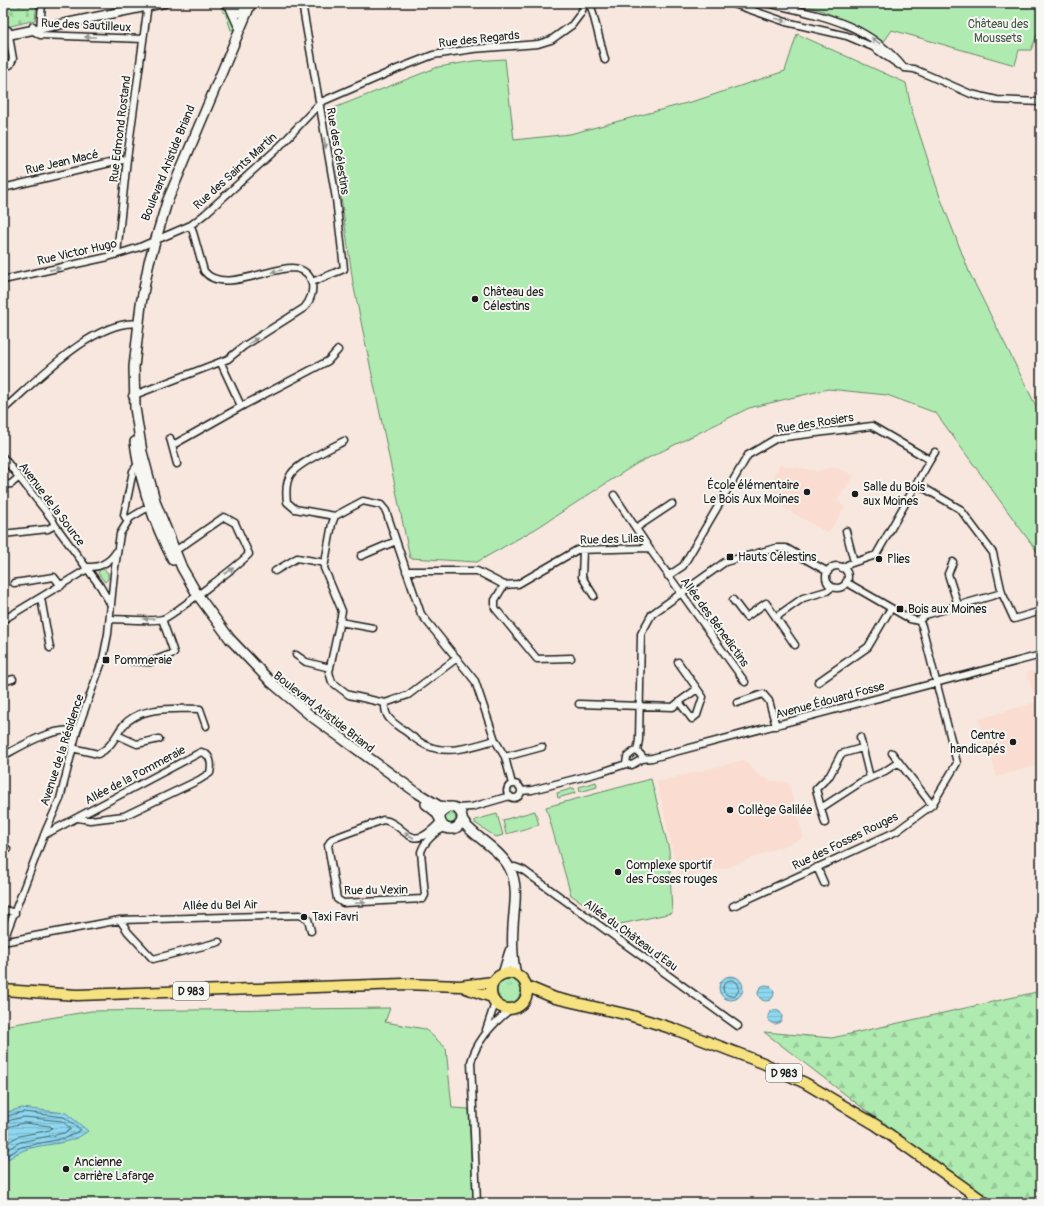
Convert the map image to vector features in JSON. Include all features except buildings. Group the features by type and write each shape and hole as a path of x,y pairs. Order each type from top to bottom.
{"main road":[{"name":"Boulevard Aristide Briand","path":"251,3 167,202 152,242 137,324 133,396 136,468 196,595 242,652 286,695 329,730 416,792 439,806 457,813 464,824 499,854 510,868 516,890 512,946 516,975"},
{"name":"Boulevard Aristide Briand","path":"133,396 141,446 153,505 162,539 196,595 232,646 270,686 316,724 434,810 440,820 450,828 460,829 499,854"},
{"path":"440,820 441,812 457,813 460,824 450,828"},
{"name":"Boulevard Aristide Briand","path":"503,974 512,946"},
{"path":"503,974 516,975 524,980 526,986 524,1000 511,1008 499,1007 493,1000 490,992 493,982 503,974"},
{"name":"D 983","path":"3,990 77,995 404,984 460,986 493,982"},
{"name":"D 983","path":"460,986 493,1000"},
{"name":"D 983","path":"526,986 555,998 629,1015 674,1029 730,1050 798,1080 876,1125 986,1203"},
{"name":"D 983","path":"524,1000 555,998"}],"street":[{"path":"37,27 42,3"},
{"path":"3,67 10,65 13,59 6,33 164,3"},
{"path":"237,3 247,13"},
{"name":"Rue des Célestins","path":"302,3 336,199 344,269 312,282"},
{"name":"Rue des Regards","path":"319,104 397,69 433,56 473,49 538,44 551,40 572,25 581,14 585,3 591,6 605,60"},
{"path":"731,3 786,22 848,36 873,47 904,68 914,69 970,94 997,100 1041,102"},
{"path":"767,3 834,19 865,33 892,54 904,68"},
{"name":"Rue Edmond Rostand","path":"117,254 127,159 148,5"},
{"path":"228,6 238,12 247,13"},
{"path":"228,6 240,29"},
{"name":"Rue des Sautilleux","path":"37,27 36,34 40,35 143,39"},
{"name":"Rue des Saints Martin","path":"152,242 191,225 205,214 280,146 319,104"},
{"name":"Rue Jean Macé","path":"3,188 127,159"},
{"path":"133,396 221,363 304,308 310,302 313,295 312,282 301,271 289,268 247,278 214,280 208,277 204,271 191,225"},
{"name":"Rue Victor Hugo","path":"3,280 74,266 152,242"},
{"path":"3,410 56,362 75,348 120,324 137,324"},
{"path":"173,445 241,406 328,361 338,350"},
{"path":"221,363 241,406"},
{"name":"Rue des Rosiers","path":"668,576 683,566 748,455 778,438 872,426 930,460"},
{"path":"170,438 177,464"},
{"path":"344,441 298,467 290,475 286,495 287,502 295,509 335,516 363,501 380,505 386,511 421,614 475,681 495,740 505,757 512,784"},
{"path":"832,587 826,578 832,567 842,568 854,562 876,555 935,452"},
{"name":"Avenue de la Source","path":"3,457 18,478 26,484 100,586"},
{"name":"Avenue de la Résidence","path":"3,942 44,834 60,799 77,730 103,659 110,619 117,551 120,534 127,520 124,515 136,468"},
{"path":"3,485 11,484 18,478"},
{"path":"917,484 960,508 992,553 1002,593 1014,619 1041,611"},
{"path":"614,495 650,548"},
{"path":"636,528 672,504"},
{"path":"127,520 153,505"},
{"path":"335,516 332,524 324,568 342,612 329,672 332,682 349,695 385,703 408,695 457,658"},
{"path":"110,619 162,619 245,560 249,554 235,523 224,518 175,551"},
{"path":"3,534 48,529 55,525"},
{"path":"846,531 854,562"},
{"path":"361,556 396,541"},
{"path":"642,759 642,756 638,751 641,634 652,614 725,562 782,547 828,572"},
{"name":"Rue des Lilas","path":"504,585 518,584 578,550 650,548 668,576"},
{"path":"583,550 582,577 594,596"},
{"path":"93,576 93,571 110,560 117,551"},
{"path":"276,571 297,558 325,563"},
{"path":"953,562 948,574 958,605"},
{"path":"3,620 61,586 87,567 99,566 109,568 114,578 107,588 100,586"},
{"path":"776,618 803,598 832,587 842,587 846,582 847,573 842,568"},
{"path":"406,571 477,571 504,585 495,600 495,608 537,659 571,658"},
{"name":"Allée des Bénedictins","path":"668,576 682,593 744,682"},
{"path":"14,583 54,577 61,586"},
{"path":"846,582 910,619 918,621 925,615 1002,593"},
{"path":"100,586 111,605"},
{"path":"41,598 50,648"},
{"path":"733,600 746,617 766,604 795,646"},
{"path":"818,682 868,647 891,608"},
{"path":"131,661 150,662 174,653 162,619"},
{"name":"Rue des Fosses Rouges","path":"733,906 897,831 932,805 957,763 922,626 918,621"},
{"path":"340,622 373,628"},
{"path":"296,656 306,662 330,668"},
{"name":"Avenue Édouard Fosse","path":"626,764 632,765 642,759 650,759 1041,656"},
{"path":"678,662 703,697 698,715 692,719 679,702"},
{"path":"3,682 13,679"},
{"path":"579,704 673,707 697,689"},
{"path":"738,703 763,694 769,701 776,726"},
{"path":"385,703 384,712 390,720 428,746 450,750 495,740"},
{"path":"72,748 98,754 107,750 128,721 160,709 200,709 206,726"},
{"path":"3,756 30,742 65,729 77,730"},
{"path":"117,735 137,744 159,739"},
{"path":"860,738 870,778"},
{"path":"505,757 542,747"},
{"path":"825,824 816,789 830,775 841,754 862,748"},
{"path":"521,791 532,790 595,774 626,764 627,757 633,752 638,751"},
{"name":"Allée de la Pommeraie","path":"44,834 78,818 201,752 205,753 209,757 212,765 210,773 199,780 124,816 90,820 78,818"},
{"path":"892,753 932,805"},
{"path":"821,808 899,762"},
{"path":"510,796 508,789 512,784"},
{"path":"512,784 518,785 521,791"},
{"path":"457,813 510,796 518,796 521,791"},
{"name":"Rue du Vexin","path":"440,820 422,838 418,839 410,836 389,820 383,820 332,839 328,845 337,899 343,903 423,899 425,895 421,852 423,846 440,831 450,828"},
{"name":"Allée du Château d'Eau","path":"510,868 515,867 523,870 738,1026"},
{"path":"817,868 824,883"},
{"path":"3,909 15,913"},
{"name":"Allée du Bel Air","path":"3,942 120,920 300,915 308,919 311,931"},
{"path":"120,920 128,932 153,959 219,942"},
{"path":"485,1034 493,1000"},
{"path":"477,1203 471,1062 477,1044 511,1008"}],"shaded area":[{"name":"École élémentaire Le Bois Aux Moines","path":"780,465 818,471 834,467 854,475 837,501 845,507 828,533 772,501 771,483"},
{"name":"Centre handicapés","path":"1041,670 1041,764 997,777 979,719 1037,702 1026,673"},
{"name":"Collège Galilée","path":"744,760 758,775 772,781 788,782 804,838 726,868 679,878 657,782"}],"green space":[{"path":"3,3 37,3 35,20 3,28"},
{"path":"218,3 231,14 235,29 231,30 226,15"},
{"name":"Château des Moussets","path":"795,3 1041,3 1041,25 1031,50 1019,50 1015,65 892,30 883,43 852,24 830,14"},
{"name":"Château des Célestins","path":"797,34 906,83 911,108 940,197 970,274 1041,416 1041,557 936,413 887,395 828,389 749,408 636,464 537,528 477,562 410,558 353,283 329,110 438,67 474,61 505,59 514,140 570,134 698,100 785,71"},
{"path":"103,569 108,573 108,579 105,582 98,573"},
{"name":"Complexe sportif des Fosses rouges","path":"651,779 669,850 672,913 616,925 571,895 546,807"},
{"path":"596,782 597,787 580,792 579,787"},
{"path":"574,788 575,793 558,798 557,793"},
{"path":"535,811 539,825 506,834 503,820"},
{"path":"450,812 454,814 456,818 454,822 450,824 446,822 444,818 446,814"},
{"path":"497,814 503,835 496,837 475,823 475,820"},
{"path":"509,979 517,983 521,991 517,999 509,1003 501,999 497,991 501,983"},
{"path":"1041,991 1041,1203 990,1203 937,1165 764,1032 832,1038"},
{"path":"390,1008 385,1022 425,1029 446,1048 452,1108 469,1109 473,1203 3,1203 3,1026 91,1011"}],"water":[{"path":"731,976 736,977 742,983 742,993 736,999 731,1000 726,999 720,993 719,988 720,983 726,977"},
{"path":"763,985 769,985 774,990 772,999 769,1001 763,1001 758,996 758,990"},
{"path":"775,1010 780,1012 782,1017 780,1022 775,1024 770,1022 768,1017 770,1012"},
{"path":"22,1108 66,1113 88,1131 72,1140 30,1148 3,1162 3,1113"}],"place":[{"name":"Château des Célestins","path":"475,299"},
{"name":"École élémentaire Le Bois Aux Moines","path":"807,492"},
{"name":"Salle du Bois aux Moines","path":"855,494"},
{"name":"Hauts Célestins","path":"730,557"},
{"name":"Plies","path":"879,559"},
{"name":"Bois aux Moines","path":"900,609"},
{"name":"Pommeraie","path":"106,660"},
{"name":"Centre handicapés","path":"1013,742"},
{"name":"Collège Galilée","path":"730,810"},
{"name":"Complexe sportif des Fosses rouges","path":"618,872"},
{"name":"Taxi Favri","path":"304,917"},
{"name":"Ancienne carrière Lafarge","path":"66,1169"}]}
